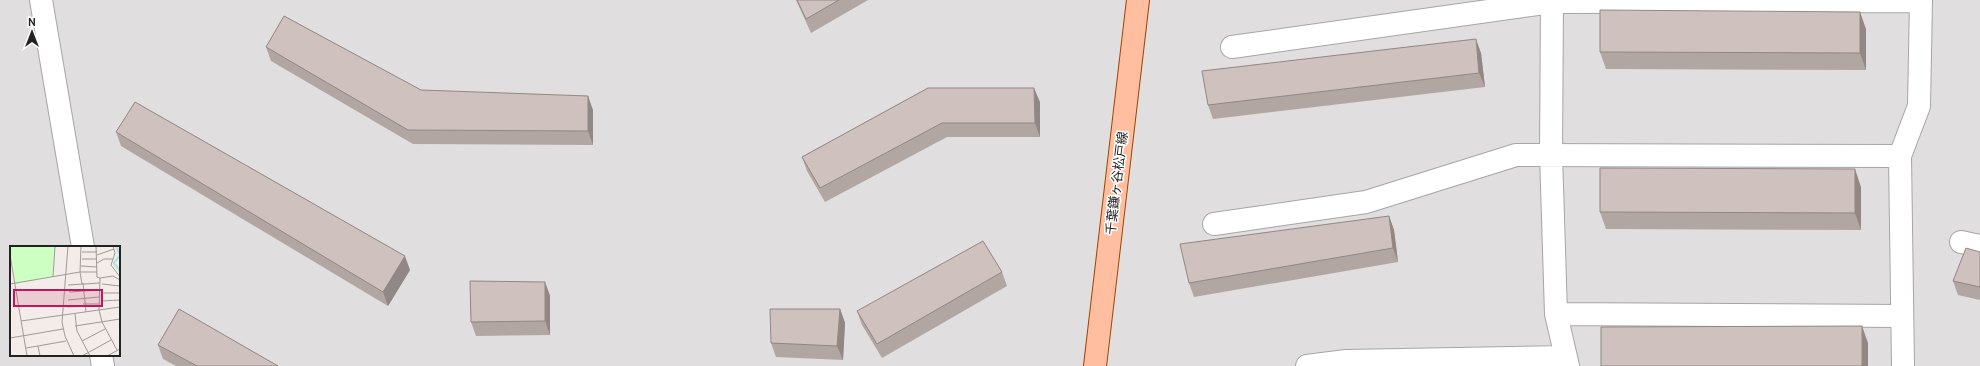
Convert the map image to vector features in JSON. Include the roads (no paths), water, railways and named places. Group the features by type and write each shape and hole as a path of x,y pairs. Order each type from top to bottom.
{"main road":[{"name":"千葉鎌ヶ谷松戸線","path":"1095,366 1138,0"}],"street":[{"path":"41,0 83,246"},
{"path":"1307,366 1346,361 1567,362 1556,314 1551,154 1552,1"},
{"path":"1232,47 1552,1 1921,1 1919,106 1900,156 1903,366"},
{"path":"1214,224 1366,202 1516,155 1900,156"},
{"path":"1556,314 1902,316"},
{"path":"101,356 103,366"}]}
